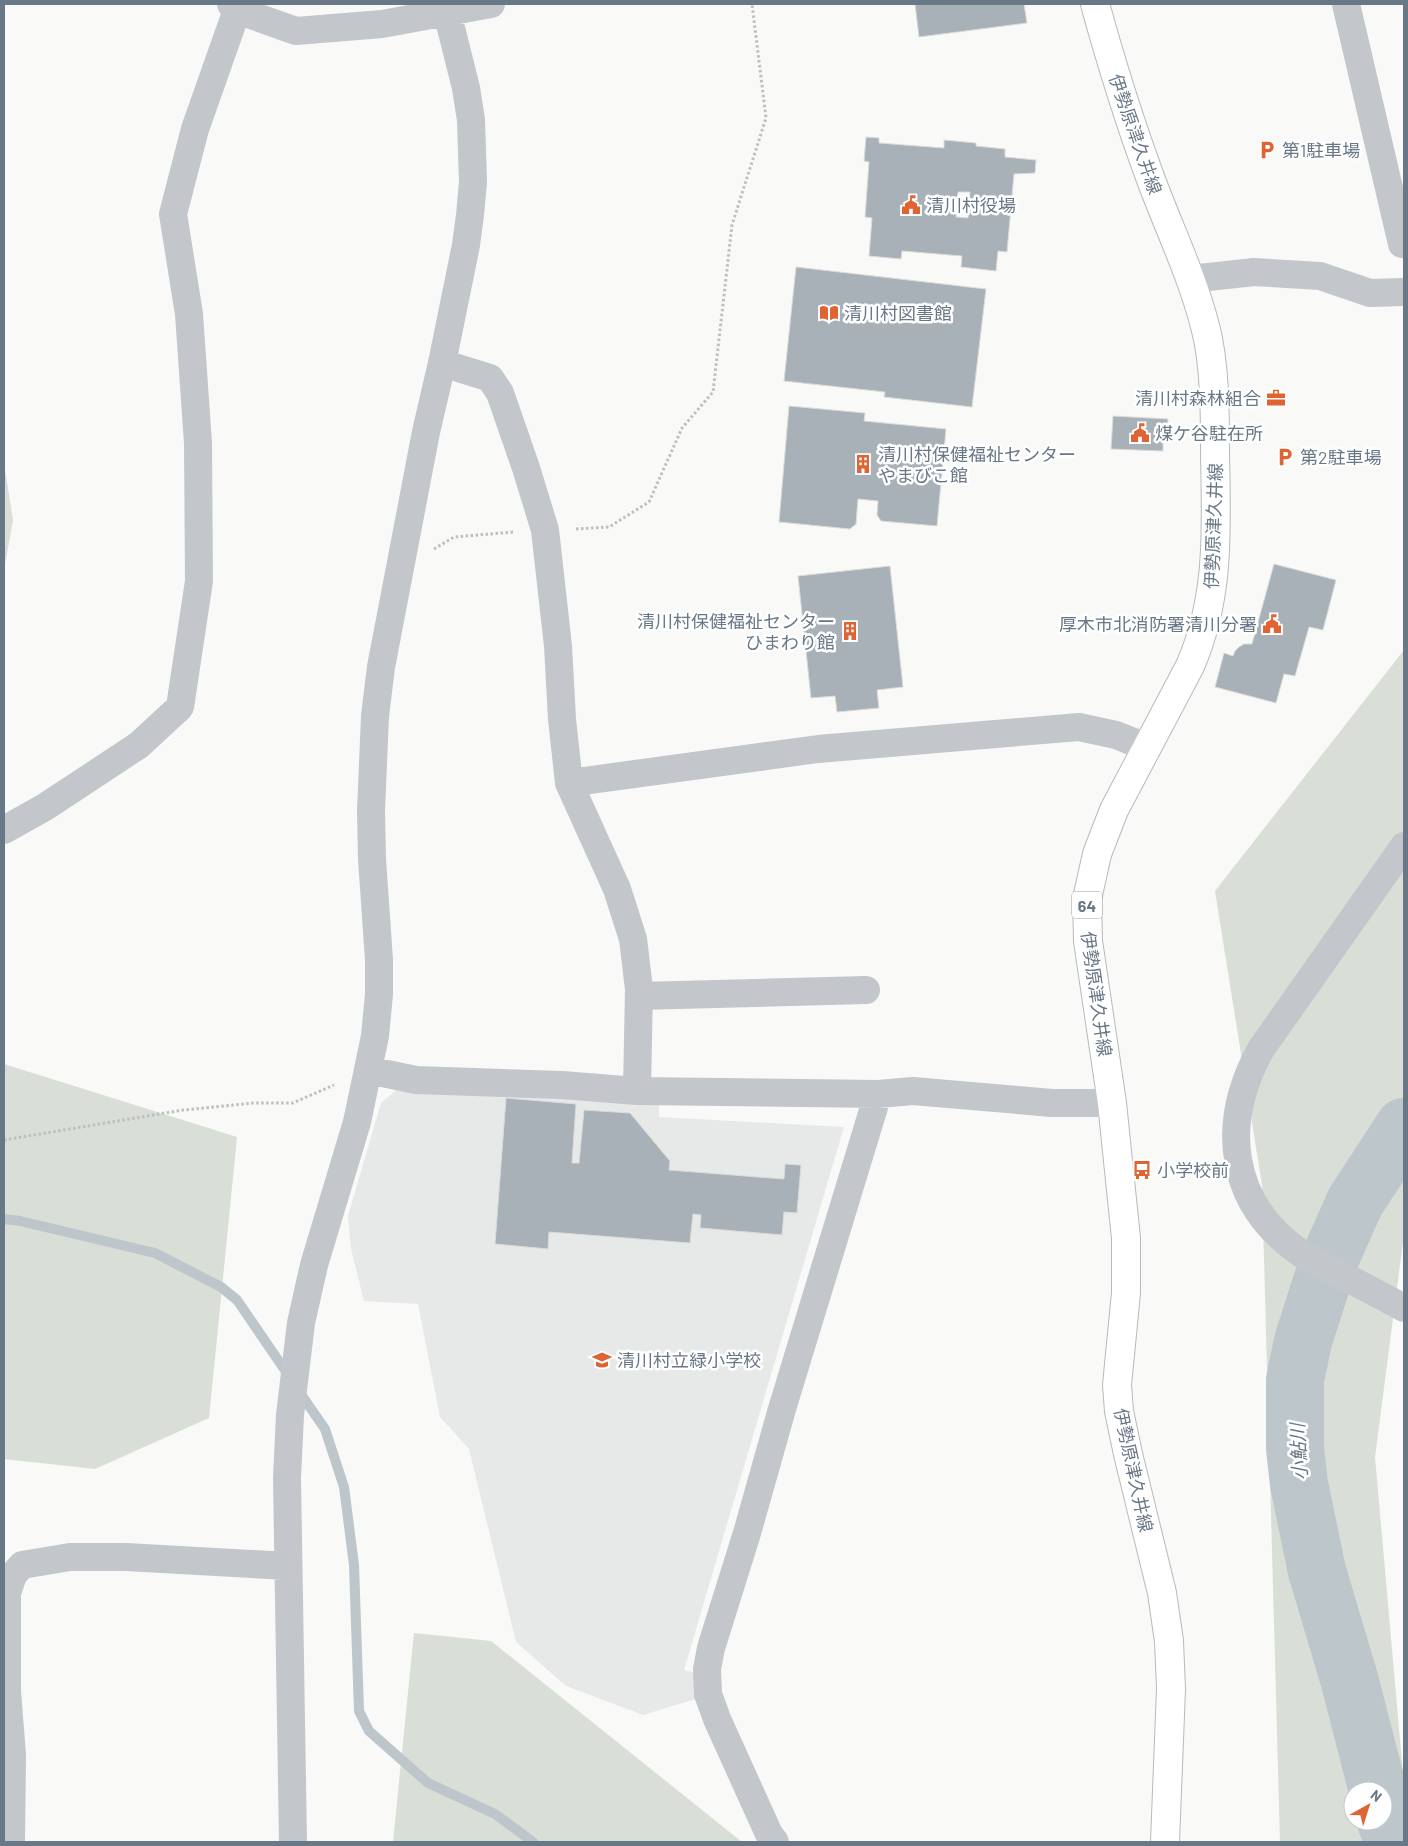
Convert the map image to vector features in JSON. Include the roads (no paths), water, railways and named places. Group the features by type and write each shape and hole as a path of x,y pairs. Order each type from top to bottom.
{"main road":[{"name":"伊勢原津久井線","path":"1095,4 1133,129 1190,279 1206,327 1212,376 1215,431 1215,555 1213,585 1207,618 1190,666 1121,796 1105,833 1097,854 1087,899 1088,941 1112,1103 1126,1238 1126,1292 1117,1386 1119,1410 1162,1593 1170,1650 1172,1689 1165,1842"}],"street":[{"path":"4,830 45,807 139,745 180,707 199,581 198,443 189,314 174,214 195,129 234,7 296,31 382,24 446,8 491,4"},
{"path":"1346,4 1402,244 1404,243"},
{"path":"294,1842 287,1478 290,1415 301,1323 314,1265 356,1122 368,1070 380,994 371,811 375,716 381,667 399,570 466,245 473,182 471,120 466,88 446,8"},
{"path":"1190,279 1254,272 1320,276 1370,293 1404,292"},
{"path":"442,363 490,378 500,393 545,530 557,636 568,783 617,889 633,939 639,996 637,1091"},
{"path":"568,783 818,749 1080,727 1116,735 1146,747"},
{"path":"1404,846 1261,1049 1245,1082 1237,1116 1236,1147 1241,1176 1251,1200 1264,1220 1282,1238 1301,1254 1404,1308"},
{"path":"639,996 866,990"},
{"path":"368,1070 416,1080 562,1085 637,1091 878,1094 913,1091 1052,1103 1112,1103"},
{"path":"775,1842 753,1800 717,1719 708,1694 707,1669 711,1648 747,1533 782,1409 878,1094"},
{"path":"11,1842 12,1755 8,1691 7,1593 13,1575 22,1565 70,1557 126,1557 288,1566"}],"waterway":[{"name":"小鮎川","path":"1375,1781 1350,1682 1317,1571 1299,1484 1295,1448 1295,1380 1303,1341 1328,1263 1355,1202 1404,1127"},
{"path":"4,1219 20,1221 155,1253 221,1287 237,1300 289,1376"},
{"path":"298,1390 325,1429 344,1487 354,1565 359,1711 369,1731 428,1783 495,1814 533,1842"},
{"name":"小鮎川","path":"1389,1831 1393,1842"}],"place":[{"name":"第1駐車場","path":"1267,150"},
{"name":"清川村役場","path":"911,205"},
{"name":"清川村図書館","path":"829,313"},
{"name":"清川村森林組合","path":"1276,398"},
{"name":"煤ケ谷駐在所","path":"1140,433"},
{"name":"第2駐車場","path":"1285,457"},
{"name":"清川村保健福祉センター やまびこ館","path":"863,464"},
{"name":"厚木市北消防署清川分署","path":"1272,624"},
{"name":"清川村保健福祉センター ひまわり館","path":"850,631"},
{"name":"小学校前","path":"1142,1170"},
{"name":"清川村立緑小学校","path":"602,1360"}]}
